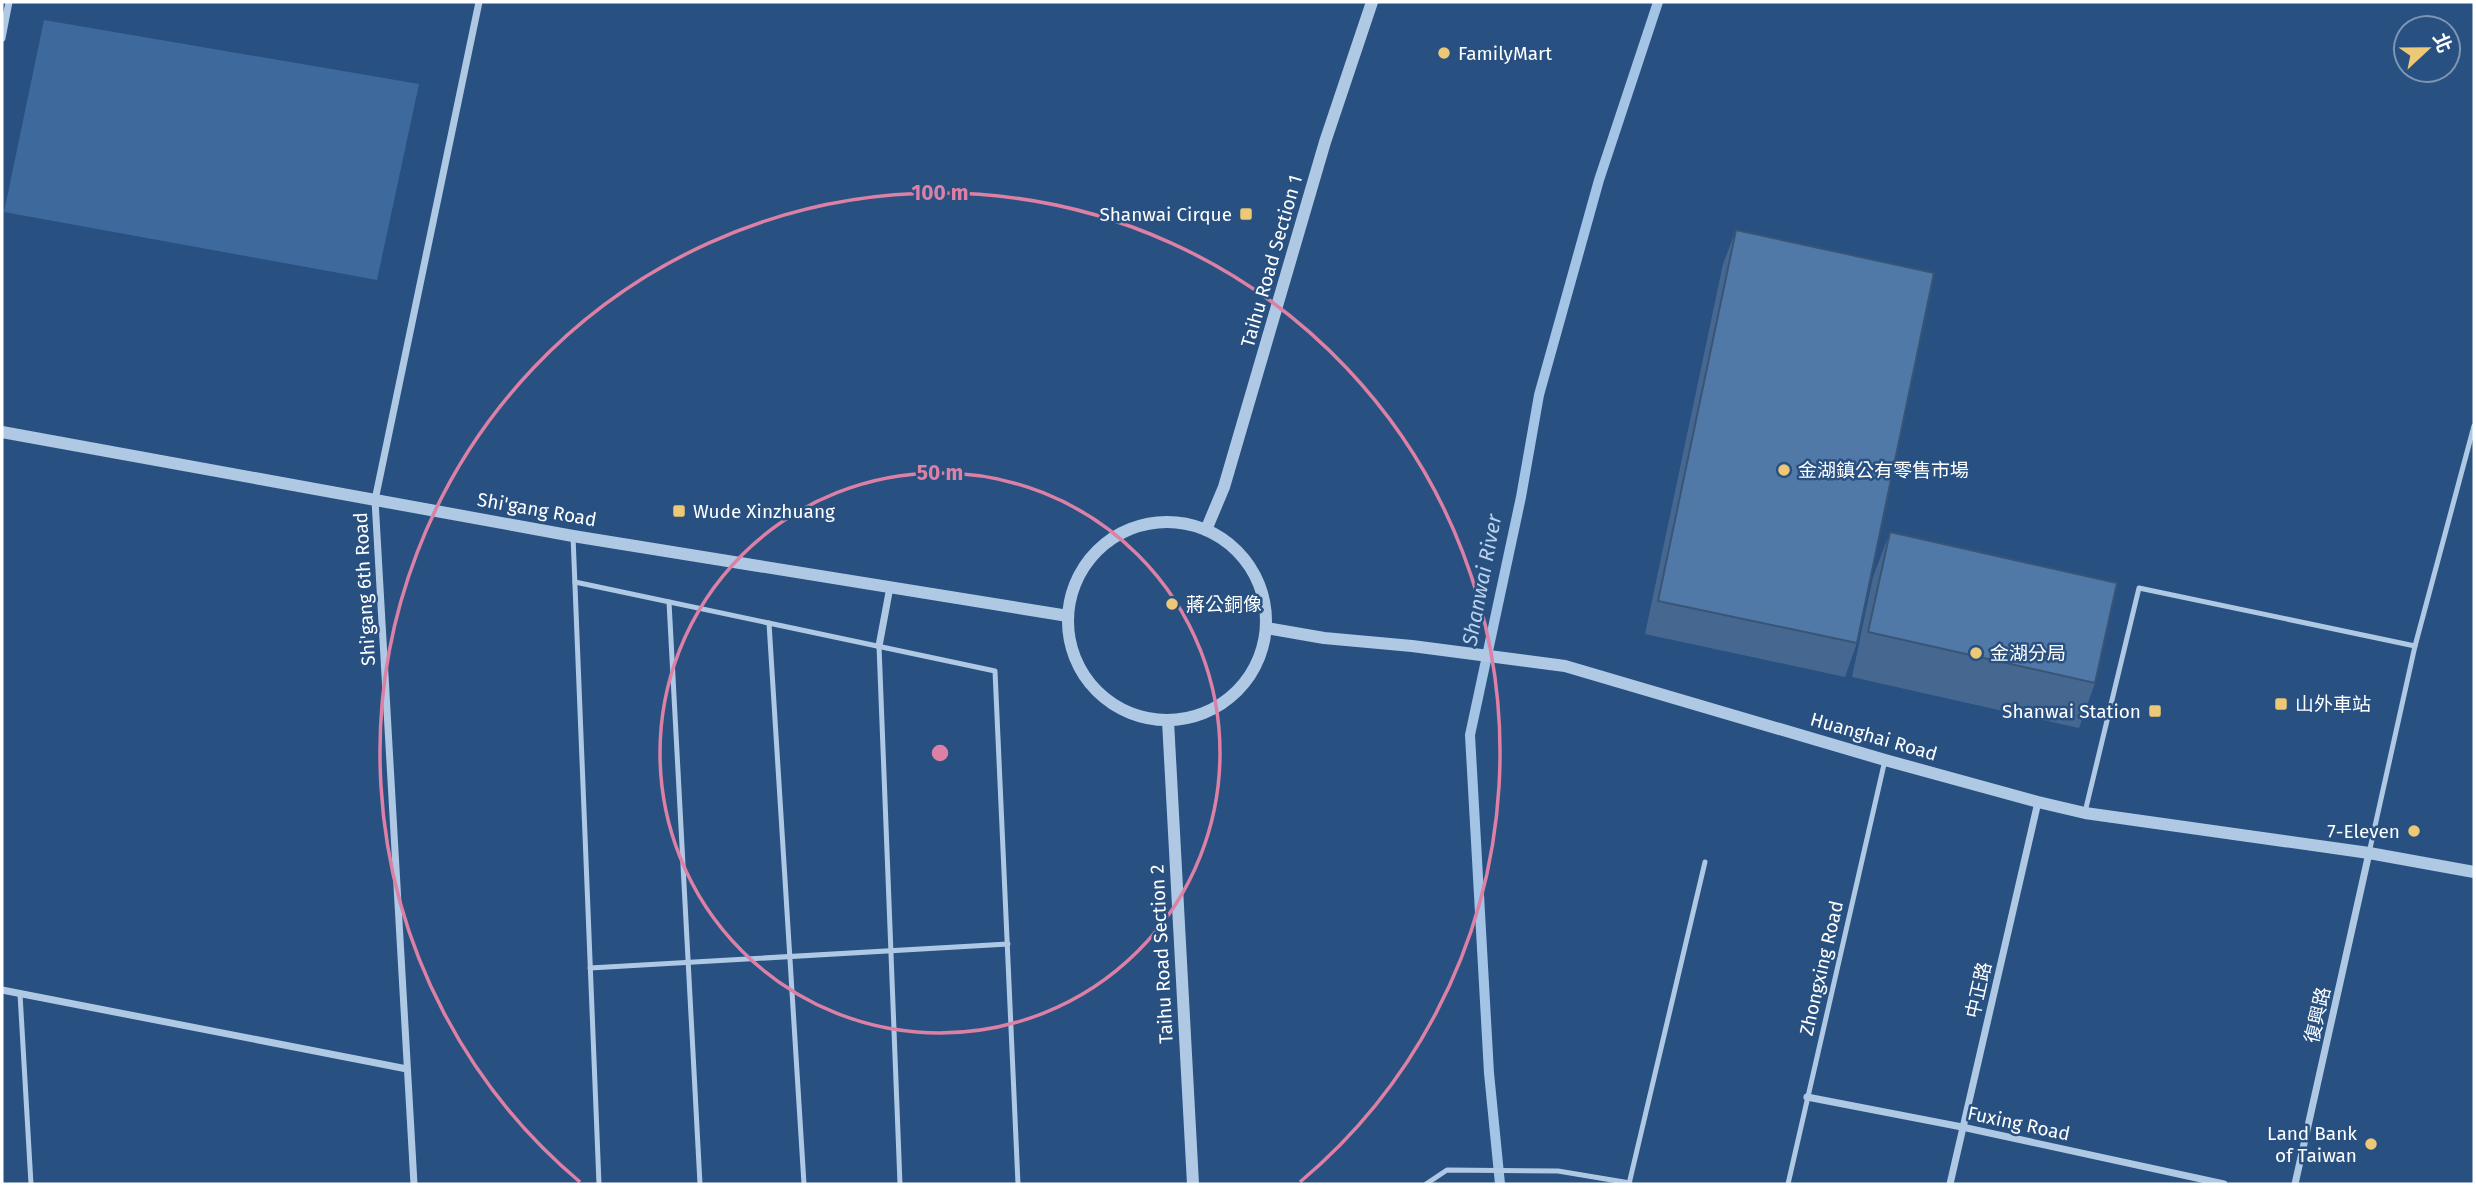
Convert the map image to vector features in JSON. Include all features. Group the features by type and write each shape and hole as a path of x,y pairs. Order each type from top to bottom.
{"street":[{"path":"2,38 9,2"},
{"name":"Shi'gang 6th Road","path":"414,1184 375,500 479,2"},
{"name":"Taihu Road Section 1","path":"1206,530 1224,487 1325,142 1372,2"},
{"name":"Shi'gang Road","path":"2,432 573,536 1068,615"},
{"path":"1175,522 1206,530 1231,546 1251,569 1263,597 1266,628 1260,657 1245,683 1223,703 1197,716 1168,721 1136,716 1107,701 1085,677 1071,648 1068,615 1074,584 1090,557 1114,537 1143,524 1175,522"},
{"path":"879,646 890,587"},
{"name":"Huanghai Road","path":"1266,628 1324,638 1412,646 1565,666 2038,803 2085,813 2369,853 2474,872"},
{"name":"Taihu Road Section 2","path":"1168,721 1193,1184"},
{"name":"中正路","path":"1950,1184 2038,803"},
{"name":"復興路","path":"2295,1184 2369,853"},
{"path":"2,990 407,1069"},
{"name":"Fuxing Road","path":"1807,1097 1962,1127 2224,1184"}],"lane":[{"path":"2369,853 2414,646 2474,426"},
{"path":"573,536 599,1184"},
{"path":"575,582 995,671 1018,1184"},
{"path":"2085,813 2139,588 2414,646"},
{"path":"669,602 700,1184"},
{"path":"769,623 804,1184"},
{"path":"879,646 900,1184"},
{"name":"Zhongxing Road","path":"1788,1184 1885,760"},
{"path":"1426,1184 1447,1170 1558,1171 1629,1184 1705,862"},
{"path":"590,968 1008,944"},
{"path":"20,994 31,1184"}],"shaded area":[{"path":"44,20 419,84 377,280 4,212"}],"building":[{"name":"金湖鎮公有零售市場","path":"1736,230 1934,273 1857,643 1658,601"},
{"path":"1890,532 2117,583 2095,683 1868,632"}],"waterway":[{"name":"Shanwai River","path":"1500,1184 1489,1073 1470,735 1521,497 1539,395 1599,180 1658,2"}],"place":[{"name":"FamilyMart","path":"1444,53"},
{"name":"Shanwai Cirque","path":"1246,214"},
{"name":"金湖鎮公有零售市場","path":"1784,470"},
{"name":"Wude Xinzhuang","path":"679,511"},
{"name":"蔣公銅像","path":"1172,604"},
{"name":"金湖分局","path":"1976,653"},
{"name":"山外車站","path":"2281,704"},
{"name":"Shanwai Station","path":"2155,711"},
{"name":"7-Eleven","path":"2414,831"},
{"name":"Land Bank of Taiwan","path":"2371,1144"}]}
